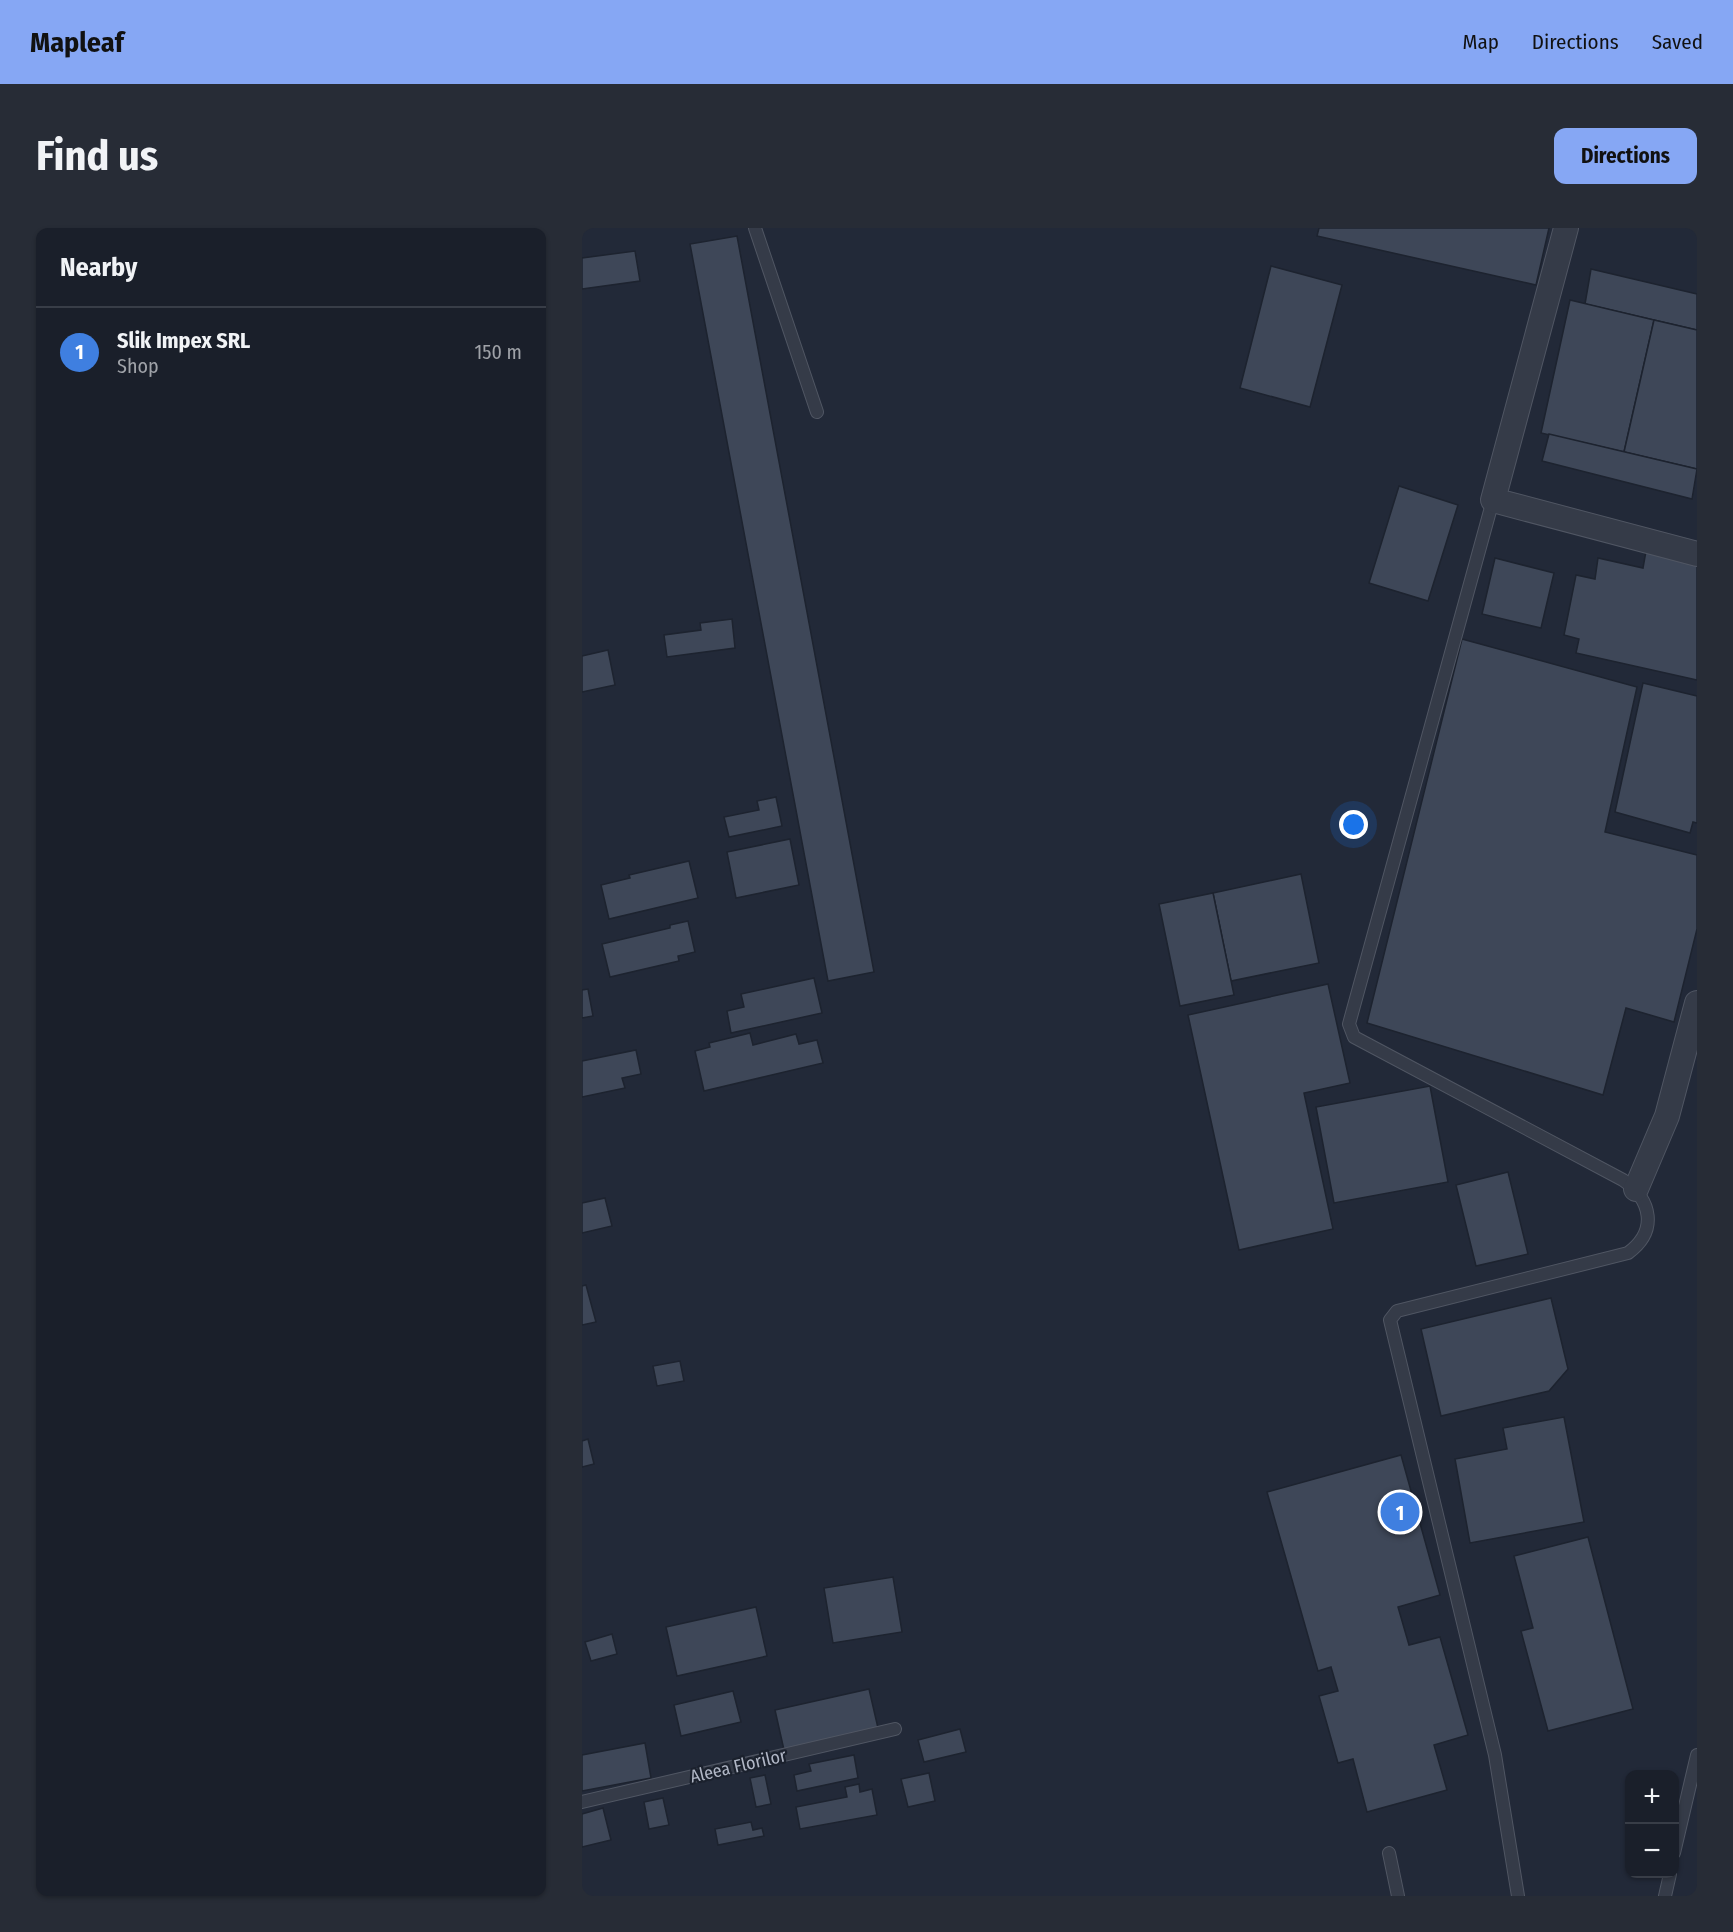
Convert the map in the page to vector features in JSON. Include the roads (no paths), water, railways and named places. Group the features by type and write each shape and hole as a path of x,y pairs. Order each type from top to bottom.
{"street":[{"path":"1566,228 1493,500 1697,554"},
{"path":"1636,1189 1667,1116 1697,1003"}],"lane":[{"path":"755,228 817,412"},
{"path":"1493,500 1349,1024 1350,1032 1354,1037 1636,1189 1646,1204 1648,1219 1644,1236 1628,1253 1397,1311 1390,1320 1495,1755 1518,1896"},
{"name":"Aleea Florilor","path":"582,1802 895,1729"},
{"path":"1679,1832 1697,1755"},
{"path":"1389,1853 1398,1896"},
{"path":"1665,1896 1669,1878"}],"place":[{"name":"Slik Impex SRL","path":"1400,1512"}]}
